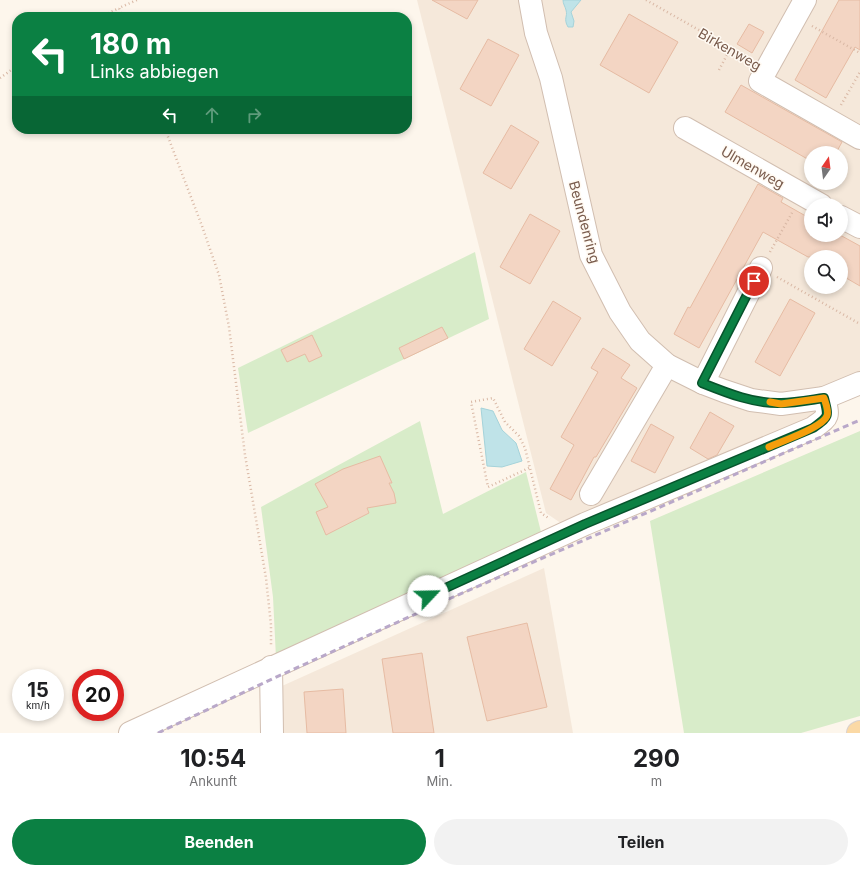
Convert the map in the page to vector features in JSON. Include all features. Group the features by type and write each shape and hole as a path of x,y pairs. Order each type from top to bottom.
{"street":[{"name":"Beundenring","path":"530,0 536,33 551,78 591,255 620,312 640,341 667,364 702,383 751,400 781,404 824,398 860,383"},
{"path":"766,68 800,8"},
{"name":"Birkenweg","path":"766,68 760,81 860,138"},
{"name":"Ulmenweg","path":"685,128 808,198"},
{"path":"848,221 860,227"},
{"path":"702,383 761,268"},
{"path":"591,494 667,364"},
{"path":"130,733 571,530 813,428 826,418 828,412 824,398"},
{"path":"272,667 272,733"}],"path":[{"path":"111,12 137,0"},
{"name":"Birkenweg","path":"646,0 730,49 766,68"},
{"path":"119,8 120,12"},
{"path":"800,8 860,53"},
{"path":"719,70 730,49"},
{"path":"0,78 12,70"},
{"path":"839,109 860,72"},
{"path":"167,134 219,275 229,327 245,455 266,578 271,625 272,667"},
{"path":"804,210 761,268 860,324"},
{"path":"530,468 488,487 471,402 493,398 505,422 519,436 525,448 530,468 541,513 547,518 571,530"}],"shaded area":[{"path":"417,0 860,0 860,383 828,412 571,530 546,513"},
{"path":"544,568 573,733 272,733 282,686"}],"green space":[{"path":"475,252 489,319 248,433 238,368"},
{"path":"420,421 443,514 526,472 543,540 276,658 273,597 261,507"},
{"path":"860,431 860,716 801,733 684,733 650,521"}],"water":[{"path":"563,0 581,0 571,12 574,21 573,27 568,27 566,20 566,9"},
{"path":"481,408 493,411 502,430 516,443 522,461 502,467 487,466"}],"building":[{"path":"432,0 478,0 467,19"},
{"path":"839,0 860,0 860,50 855,47 826,98 795,80"},
{"path":"629,14 678,42 649,93 600,65"},
{"path":"749,24 764,32 752,53 737,44"},
{"path":"488,39 519,55 491,106 460,89"},
{"path":"741,85 842,142 840,146 804,146 804,157 725,112"},
{"path":"511,125 539,142 511,189 483,173"},
{"path":"758,184 783,198 781,202 804,215 804,242 848,242 848,239 860,246 860,286 848,279 848,250 804,250 804,255 763,232 699,348 674,334 688,307 690,308"},
{"path":"530,214 560,231 530,284 500,267"},
{"path":"790,299 815,313 780,376 755,362"},
{"path":"553,301 581,318 552,366 524,349"},
{"path":"442,327 448,338 404,359 399,348"},
{"path":"312,335 322,356 309,362 305,354 287,362 281,350"},
{"path":"603,348 630,365 621,378 637,388 596,457 594,457 571,500 550,489 574,445 561,437 598,372 591,368"},
{"path":"710,412 734,426 717,455 708,459 690,448"},
{"path":"651,424 674,437 655,473 631,461"},
{"path":"380,456 392,483 389,483 394,493 396,503 367,508 369,513 326,535 316,512 328,507 315,484 343,469"},
{"path":"527,623 547,707 487,721 467,637"},
{"path":"422,653 434,733 393,733 382,659"},
{"path":"343,689 346,733 307,733 304,692"}],"railway":[{"path":"158,733 272,679 451,598 860,420"}],"slow traffic":[{"path":"769,447 813,428 826,418 828,412 824,398 781,404 770,402"}],"route":[{"path":"428,596 585,524 813,428 826,418 828,412 824,398 781,404 751,400 702,383 754,281"}]}
